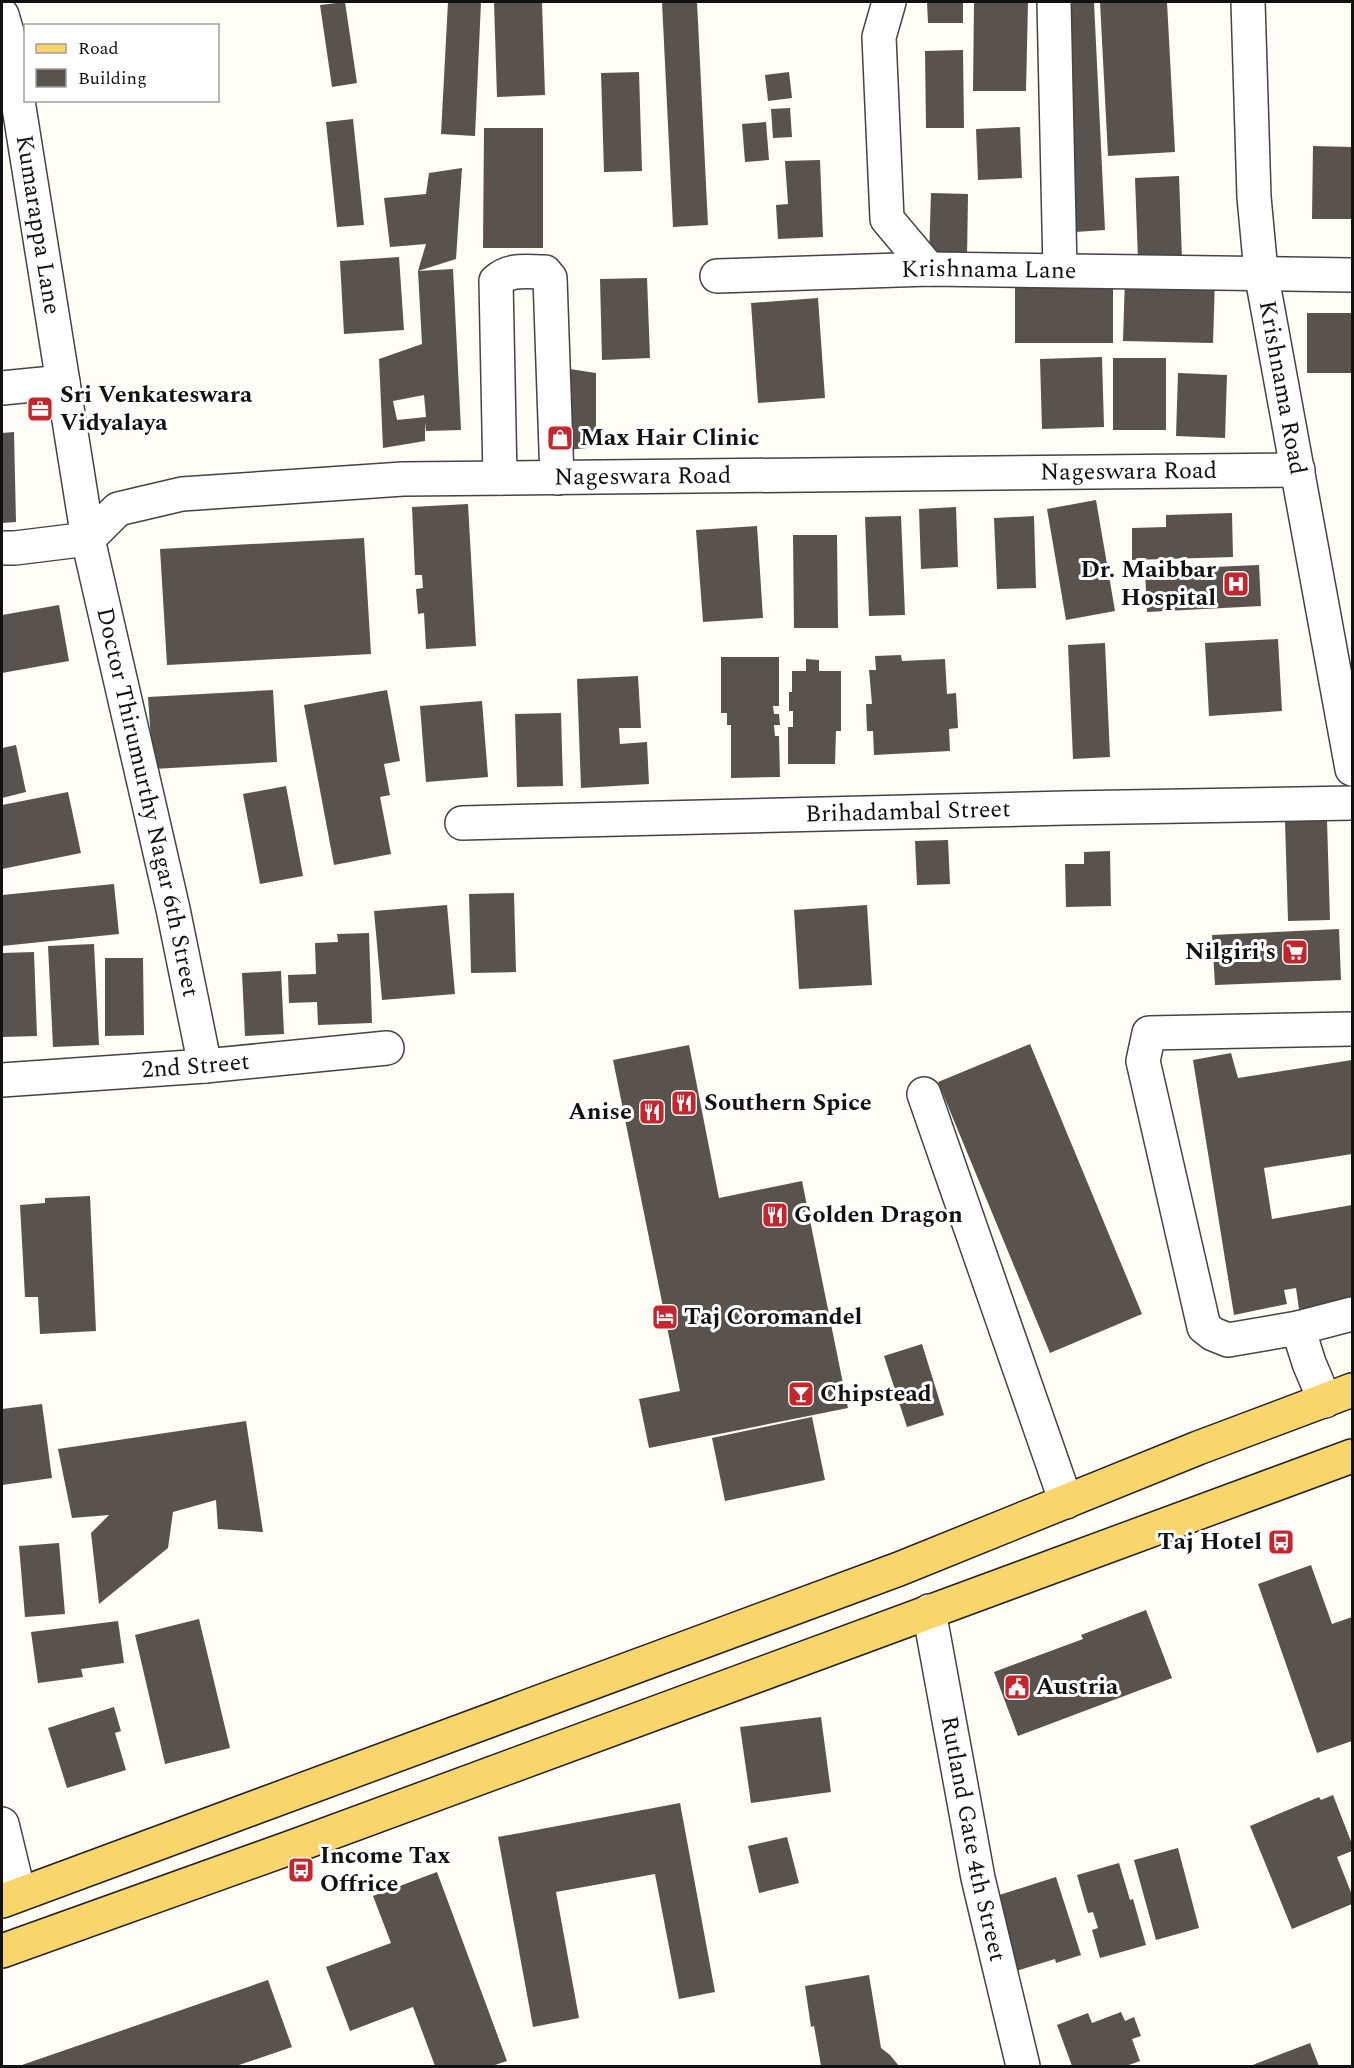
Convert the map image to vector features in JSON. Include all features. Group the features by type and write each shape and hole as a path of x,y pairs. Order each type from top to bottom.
{"main road":[{"path":"10,1898 877,1577 1198,1448 1339,1395"},
{"path":"2,1951 257,1860 1353,1456"}],"street":[{"path":"889,2 879,37 887,219 929,269"},
{"path":"1054,2 1060,270"},
{"name":"Krishnama Road","path":"1248,2 1254,197 1261,272 1353,769"},
{"name":"Kumarappa Lane","path":"3,27 88,538"},
{"name":"Krishnama Lane","path":"717,276 929,269 1353,274"},
{"path":"500,478 496,281 505,273 545,272 550,278 556,478"},
{"path":"2,388 63,382"},
{"name":"Nageswara Road","path":"88,538 118,509 182,495 403,479 1298,470"},
{"path":"2,548 88,538"},
{"name":"Doctor Thirumurthy Nagar 6th Street","path":"88,538 174,909 205,1066"},
{"name":"Brihadambal Street","path":"462,823 1353,803"},
{"path":"1353,1029 1149,1033 1143,1061 1204,1327 1213,1334 1228,1340 1298,1328 1353,1314"},
{"name":"2nd Street","path":"2,1080 205,1066 387,1048"},
{"path":"924,1094 1066,1502"},
{"path":"1298,1328 1309,1364 1339,1395"},
{"name":"Rutland Gate 4th Street","path":"929,1611 978,1878 1023,2067"},
{"path":"2,1824 10,1898"}],"building":[{"path":"345,2 357,83 332,87 320,5"},
{"path":"448,2 481,2 475,136 441,134"},
{"path":"494,2 542,2 545,95 497,97"},
{"path":"662,2 697,2 708,225 673,227"},
{"path":"927,2 963,2 963,23 928,23"},
{"path":"974,2 1028,2 1026,91 973,91"},
{"path":"1064,2 1094,2 1105,230 1075,232"},
{"path":"1100,2 1167,2 1175,152 1108,156"},
{"path":"963,50 964,128 926,128 925,51"},
{"path":"639,72 642,171 604,172 601,73"},
{"path":"789,72 792,98 768,101 765,75"},
{"path":"790,108 792,137 773,138 771,109"},
{"path":"353,119 364,225 337,227 326,122"},
{"path":"766,122 769,160 745,162 742,124"},
{"path":"1020,127 1022,178 978,180 976,129"},
{"path":"484,128 543,128 543,248 483,248"},
{"path":"1313,146 1352,147 1352,219 1312,219"},
{"path":"820,160 823,237 778,239 776,205 788,204 785,161"},
{"path":"462,168 456,259 418,271 426,244 390,247 384,198 426,194 429,173"},
{"path":"1179,176 1182,259 1138,260 1135,178"},
{"path":"931,193 968,194 967,259 929,258"},
{"path":"399,257 404,330 344,334 340,261"},
{"path":"453,269 461,430 426,431 425,422 425,441 383,448 379,359 422,344 418,271","holes":["424,395 426,417 397,420 393,401"]},
{"path":"1125,277 1215,279 1213,343 1123,341"},
{"path":"647,278 650,358 602,360 600,279"},
{"path":"1015,285 1113,285 1113,343 1015,343"},
{"path":"818,298 825,398 758,403 751,303"},
{"path":"1307,313 1352,313 1352,373 1307,373"},
{"path":"1102,357 1104,427 1042,429 1040,359"},
{"path":"1113,358 1166,358 1166,430 1113,430"},
{"path":"563,368 596,373 596,447 558,451"},
{"path":"1178,373 1227,375 1225,438 1176,436"},
{"path":"14,432 16,522 2,523 2,433"},
{"path":"1096,500 1115,611 1066,620 1047,509"},
{"path":"468,504 476,646 426,649 424,613 418,614 416,589 423,588 422,575 415,575 412,507"},
{"path":"956,507 958,567 921,569 919,509"},
{"path":"1232,513 1233,557 1132,560 1132,528 1166,527 1166,515"},
{"path":"901,516 905,615 869,616 865,517"},
{"path":"1034,516 1036,588 997,589 994,518"},
{"path":"757,526 763,618 703,622 696,530"},
{"path":"793,535 837,535 838,628 794,628"},
{"path":"364,538 371,654 167,665 160,549"},
{"path":"1259,565 1261,606 1147,612 1145,570"},
{"path":"59,605 69,661 2,673 2,615"},
{"path":"1278,639 1282,711 1209,716 1205,643"},
{"path":"1105,643 1110,757 1073,759 1068,645"},
{"path":"901,655 902,661 945,659 947,694 956,693 958,728 949,729 950,751 874,755 873,731 867,731 866,704 872,704 869,670 876,670 875,656"},
{"path":"721,657 779,657 779,706 773,706 774,714 779,714 780,725 774,725 775,736 779,736 780,777 731,778 731,725 727,725 727,713 721,713"},
{"path":"806,659 819,660 819,671 841,671 841,731 836,731 835,764 788,764 788,727 793,727 793,711 789,711 792,671 806,671"},
{"path":"638,676 641,728 619,728 620,744 647,742 649,784 581,788 577,679"},
{"path":"273,690 277,762 153,769 148,697"},
{"path":"387,690 400,761 384,764 390,795 380,797 391,854 334,865 304,705"},
{"path":"482,701 488,777 426,782 420,706"},
{"path":"561,713 563,786 517,787 515,714"},
{"path":"16,745 26,792 2,798 2,748"},
{"path":"286,786 303,876 260,884 243,794"},
{"path":"68,792 81,853 2,869 2,805"},
{"path":"1327,820 1330,920 1288,921 1285,821"},
{"path":"948,840 950,884 917,885 915,841"},
{"path":"1110,851 1111,906 1066,907 1065,864 1084,864 1084,852"},
{"path":"114,884 119,934 2,946 2,895"},
{"path":"514,893 516,972 471,973 469,894"},
{"path":"447,905 455,994 382,1000 374,911"},
{"path":"867,905 872,985 799,989 794,910"},
{"path":"1339,929 1341,980 1215,985 1212,935"},
{"path":"369,933 372,1023 318,1025 317,1002 289,1003 288,975 316,974 315,943 338,942 337,934"},
{"path":"94,944 99,1045 53,1047 48,946"},
{"path":"34,952 37,1036 2,1037 2,953"},
{"path":"105,958 143,958 144,1035 105,1036"},
{"path":"281,971 284,1034 245,1036 242,973"},
{"path":"1030,1044 1142,1314 1050,1353 938,1082"},
{"path":"689,1045 719,1198 802,1181 848,1408 649,1448 639,1399 680,1391 613,1060"},
{"path":"1231,1053 1238,1078 1352,1060 1352,1154 1264,1168 1272,1219 1352,1205 1352,1302 1299,1309 1296,1288 1284,1290 1287,1304 1234,1315 1193,1060"},
{"path":"90,1196 96,1331 40,1334 38,1297 25,1297 20,1205 45,1203 45,1198"},
{"path":"922,1344 944,1415 907,1427 884,1356"},
{"path":"42,1404 52,1478 2,1485 2,1409"},
{"path":"812,1417 825,1480 725,1501 712,1438"},
{"path":"246,1421 263,1532 218,1529 216,1500 173,1512 168,1548 99,1604 91,1533 109,1515 72,1518 58,1449"},
{"path":"59,1543 65,1614 25,1617 19,1546"},
{"path":"1311,1565 1332,1624 1352,1617 1352,1741 1317,1753 1258,1584"},
{"path":"1146,1610 1172,1678 1018,1736 994,1672 1083,1639 1081,1635"},
{"path":"199,1619 230,1748 165,1764 135,1635"},
{"path":"118,1621 124,1663 81,1669 83,1677 38,1683 31,1632"},
{"path":"114,1707 121,1731 115,1733 126,1770 67,1788 48,1728"},
{"path":"821,1717 831,1792 751,1803 740,1727"},
{"path":"1333,1795 1352,1844 1352,1851 1337,1857 1352,1895 1352,1904 1292,1929 1250,1826 1319,1797 1321,1800"},
{"path":"680,1803 715,1992 679,1999 655,1874 556,1892 579,2018 533,2027 498,1837"},
{"path":"787,1837 799,1883 759,1893 748,1846"},
{"path":"1178,1848 1199,1928 1156,1940 1134,1860"},
{"path":"1119,1863 1130,1900 1133,1899 1146,1945 1100,1958 1092,1930 1098,1928 1093,1912 1088,1913 1077,1875"},
{"path":"437,1872 507,2061 492,2066 435,2066 413,2007 350,2031 326,1967 391,1943 373,1896"},
{"path":"1056,1877 1081,1955 1056,1963 1055,1959 1013,1972 990,1898"},
{"path":"869,1975 881,2048 899,2066 821,2066 814,2026 811,2027 805,1986"},
{"path":"268,1980 292,2047 236,2066 19,2066"},
{"path":"1121,2012 1125,2021 1134,2017 1141,2036 1132,2039 1140,2061 1126,2066 1072,2066 1057,2025 1088,2013 1092,2023"},
{"path":"1310,2043 1319,2066 1250,2066"}],"place":[{"name":"Sri Venkateswara Vidyalaya","path":"40,409"},
{"name":"Max Hair Clinic","path":"560,438"},
{"name":"Dr. Maibbar Hospital","path":"1236,584"},
{"name":"Nilgiri's","path":"1295,952"},
{"name":"Southern Spice","path":"684,1103"},
{"name":"Anise","path":"652,1112"},
{"name":"Golden Dragon","path":"775,1215"},
{"name":"Taj Coromandel","path":"665,1317"},
{"name":"Chipstead","path":"801,1394"},
{"name":"Taj Hotel","path":"1281,1542"},
{"name":"Austria","path":"1017,1687"},
{"name":"Income Tax Offrice","path":"301,1870"}]}
